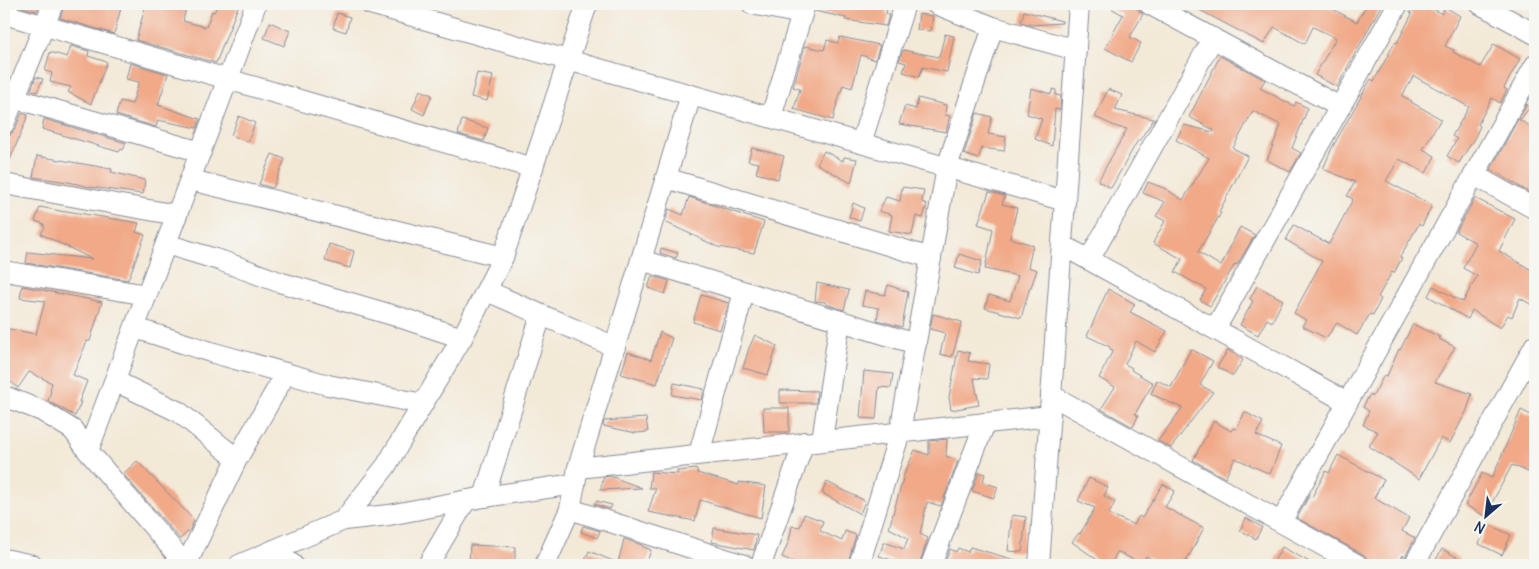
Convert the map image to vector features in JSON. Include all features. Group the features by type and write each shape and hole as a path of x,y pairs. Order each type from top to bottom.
{"street":[{"path":"4,124 53,4"},
{"path":"88,451 202,152 256,4"},
{"path":"370,4 1065,201"},
{"path":"344,520 386,466 462,338 503,258 587,4"},
{"path":"752,4 803,9 770,117"},
{"path":"861,143 906,4"},
{"path":"936,4 993,27 1076,50"},
{"path":"1045,562 1051,395 1079,4"},
{"path":"1150,4 1340,107"},
{"path":"1215,329 1398,4"},
{"path":"1480,4 1535,34"},
{"path":"4,14 533,168"},
{"path":"859,565 900,432 947,167 993,27"},
{"path":"1089,260 1213,38"},
{"path":"1281,522 1535,65"},
{"path":"545,565 570,509 576,476 691,95"},
{"path":"14,98 202,152"},
{"path":"1474,175 1535,209"},
{"path":"666,178 931,258"},
{"path":"191,180 503,258"},
{"path":"4,184 177,215"},
{"path":"166,244 222,261 279,282 399,317 462,338"},
{"path":"1062,245 1348,402"},
{"path":"641,260 916,344"},
{"path":"4,271 147,296"},
{"path":"487,291 614,347"},
{"path":"699,454 744,292"},
{"path":"428,565 475,499 541,316"},
{"path":"761,565 813,442 840,321"},
{"path":"135,328 214,353 328,385 423,404"},
{"path":"1414,565 1535,346"},
{"path":"4,396 42,411 73,430 88,451 186,565 237,459 286,373"},
{"path":"115,381 179,412 237,459"},
{"path":"1051,395 1358,565"},
{"path":"239,565 344,520 389,515 475,499 576,476 699,454 1050,416"},
{"path":"931,565 985,422"},
{"path":"570,509 744,565"},
{"path":"274,550 293,565"},
{"path":"4,559 33,565"}],"building":[{"path":"11,4 40,4 37,11"},
{"path":"65,4 122,4 114,34 60,18"},
{"path":"146,4 187,4 183,21 206,27 212,11 214,12 218,4 239,4 216,63 136,40"},
{"path":"817,4 888,4 886,13 889,15 886,26 845,20 846,18 815,11"},
{"path":"1104,4 1136,4 1139,11 1143,14 1130,37 1141,43 1131,62 1105,48 1123,15"},
{"path":"1188,4 1323,4 1357,22 1367,4 1382,4 1337,87 1315,75 1336,38 1313,27 1305,44 1274,27 1264,44"},
{"path":"1414,4 1424,4 1442,14 1445,7 1460,16 1445,46 1480,67 1494,44 1520,59 1504,88 1507,90 1500,103 1492,98 1478,124 1480,126 1475,137 1459,163 1447,156 1457,139 1452,136 1469,107 1414,76 1402,96 1441,119 1423,149 1435,156 1426,173 1399,159 1386,181 1432,205 1422,226 1419,224 1400,257 1402,258 1394,273 1392,272 1378,297 1381,299 1373,315 1370,314 1357,335 1337,323 1326,338 1302,326 1306,320 1294,313 1322,261 1286,240 1294,225 1329,244 1353,199 1347,196 1355,182 1323,169 1332,148 1371,79 1374,81 1395,42 1397,43 1412,14 1410,13"},
{"path":"1024,11 1062,21 1062,23 1031,25 1021,22"},
{"path":"337,13 350,17 346,32 333,28"},
{"path":"919,14 933,16 931,31 917,30"},
{"path":"270,22 290,31 284,46 264,38"},
{"path":"945,34 954,36 947,72 923,67 919,77 903,72 906,63 899,61 903,50 939,57"},
{"path":"840,37 880,45 875,60 861,55 852,88 843,85 833,120 794,109 800,89 793,87 805,46 824,50 827,40 838,43"},
{"path":"71,46 89,51 88,56 107,62 91,104 68,92 71,87 50,82 52,73 45,71 50,52 67,57"},
{"path":"1220,56 1265,80 1260,88 1294,106 1296,102 1308,108 1292,148 1301,153 1290,172 1267,160 1281,125 1253,111 1233,148 1248,156 1219,212 1221,213 1198,252 1221,266 1240,227 1255,235 1210,306 1200,300 1206,289 1175,272 1182,259 1153,243 1165,221 1156,216 1165,202 1143,193 1148,182 1166,189 1183,200 1209,158 1176,140 1184,125 1213,132 1214,130 1189,117"},
{"path":"130,63 168,74 158,105 200,119 197,128 158,120 156,127 116,115 120,101 132,104 139,82 126,79"},
{"path":"477,73 493,76 487,101 471,97"},
{"path":"36,77 43,79 37,92 31,90"},
{"path":"1031,88 1051,94 1053,89 1056,90 1056,95 1061,96 1060,110 1055,109 1052,146 1035,139 1042,119 1027,114"},
{"path":"1108,89 1122,95 1115,110 1154,119 1138,140 1111,188 1098,181 1127,129 1117,127 1095,117"},
{"path":"420,90 432,95 424,115 412,109"},
{"path":"918,98 946,105 945,115 950,116 946,132 899,124 905,106 916,109"},
{"path":"1527,104 1530,107 1521,119 1519,118"},
{"path":"22,113 28,115 10,160 4,157 4,139 5,136 11,134 15,129"},
{"path":"977,113 992,117 988,134 1006,137 1004,151 982,148 978,159 964,154"},
{"path":"239,116 255,123 248,142 231,135"},
{"path":"44,119 126,143 123,150 121,149 119,152 42,129"},
{"path":"1518,119 1535,129 1535,196 1491,169"},
{"path":"462,120 488,128 484,141 458,134"},
{"path":"752,148 784,156 778,179 756,173 759,163 748,161"},
{"path":"824,151 843,161 844,157 857,159 851,183 817,164"},
{"path":"272,154 285,159 273,188 259,184"},
{"path":"37,156 112,169 111,172 145,180 143,194 33,177"},
{"path":"902,187 924,190 922,202 927,204 923,218 916,216 912,235 889,231 892,215 879,211 886,197 900,201"},
{"path":"989,192 1005,196 1002,204 1017,208 1010,238 1033,245 1028,267 1037,270 1021,318 985,308 989,295 1010,301 1018,276 985,269 993,229 978,224"},
{"path":"689,197 764,222 754,253 718,247 665,222 669,209 683,215"},
{"path":"1475,198 1515,219 1499,251 1535,272 1535,307 1520,298 1512,317 1508,315 1500,328 1472,310 1468,319 1428,296 1433,286 1463,302 1477,276 1463,268 1476,243 1456,232"},
{"path":"853,203 864,208 860,221 849,217"},
{"path":"40,207 139,223 136,232 145,235 128,280 26,263 28,252 92,259 41,234 45,227 43,226 44,224 35,221"},
{"path":"329,244 354,251 350,268 325,261"},
{"path":"661,248 678,253 676,258 660,253"},
{"path":"959,254 982,261 978,275 955,268"},
{"path":"652,276 669,281 665,294 648,288"},
{"path":"817,283 849,290 844,310 826,304 826,302 815,301"},
{"path":"888,285 908,292 902,327 877,320 879,308 862,305 865,291 885,295"},
{"path":"22,286 102,302 90,341 87,341 73,375 87,381 75,416 48,401 52,383 29,372 18,388 5,377 4,328 36,334 45,301 20,298"},
{"path":"1257,286 1283,300 1272,322 1267,319 1258,335 1240,325 1253,301 1250,299"},
{"path":"1108,289 1135,304 1130,312 1167,331 1155,352 1136,341 1125,364 1132,368 1131,370 1153,383 1135,414 1138,416 1133,427 1101,409 1115,387 1099,378 1113,350 1087,336"},
{"path":"701,295 729,303 720,330 693,322"},
{"path":"933,314 962,322 952,357 940,354 945,333 930,329"},
{"path":"1413,324 1440,337 1439,339 1455,347 1435,382 1472,394 1467,410 1450,443 1441,438 1419,479 1369,446 1378,432 1363,425 1369,411 1363,407 1370,394 1373,396 1384,375 1387,376"},
{"path":"660,332 672,338 657,384 621,374 628,352 651,360"},
{"path":"755,335 777,346 768,375 743,368"},
{"path":"1191,349 1213,361 1200,385 1213,392 1171,448 1158,441 1182,408 1151,394 1157,380 1171,387"},
{"path":"958,350 970,353 968,361 989,364 987,379 974,378 979,405 951,410 949,397"},
{"path":"1228,350 1243,360 1233,376 1217,367"},
{"path":"864,371 893,374 891,388 879,387 876,419 860,418"},
{"path":"674,383 704,389 702,400 672,395"},
{"path":"780,390 817,391 816,403 780,403"},
{"path":"763,408 789,408 789,432 764,432"},
{"path":"1521,410 1535,417 1535,475 1512,465 1485,516 1465,505 1482,473 1492,478"},
{"path":"1245,412 1263,422 1256,435 1281,446 1270,474 1235,458 1225,478 1193,460 1214,421 1231,431 1233,428 1236,429"},
{"path":"646,418 648,432 636,433 603,426 604,421"},
{"path":"947,439 946,456 958,461 941,506 927,502 920,534 928,538 919,565 907,565 879,556 884,542 904,549 908,538 889,528 904,475 915,450 929,455 929,441"},
{"path":"1338,455 1384,480 1374,498 1409,518 1402,531 1415,538 1405,557 1403,555 1398,565 1376,565 1364,555 1297,518 1309,496 1312,497 1326,471 1329,473"},
{"path":"137,461 194,520 190,530 180,539 123,474"},
{"path":"697,469 697,473 739,485 739,482 766,486 761,518 700,500 695,521 648,512 656,488 649,488 651,472 678,474 677,471"},
{"path":"979,472 985,474 983,482 998,487 994,498 972,491"},
{"path":"610,476 642,488 600,490 604,477"},
{"path":"1089,478 1108,487 1104,496 1115,502 1109,514 1134,525 1139,516 1142,518 1163,484 1175,491 1165,507 1204,528 1184,565 1163,565 1146,556 1142,564 1117,552 1111,565 1097,565 1099,561 1072,542 1080,534 1095,508 1078,501"},
{"path":"827,482 865,501 860,514 822,493"},
{"path":"596,501 612,505 610,509 594,504"},
{"path":"804,514 823,521 820,531 842,541 845,531 856,535 847,565 830,565 816,561 813,565 801,565 782,557 789,541 792,526 800,527"},
{"path":"1012,515 1026,517 1022,552 1008,551"},
{"path":"1246,518 1262,527 1256,539 1240,530"},
{"path":"1488,524 1511,535 1502,555 1479,544"},
{"path":"583,526 600,531 597,538 581,532"},
{"path":"714,528 757,535 754,550 712,542"},
{"path":"624,539 651,550 646,565 583,565 589,551 618,563"},
{"path":"470,545 515,547 515,565 469,565"},
{"path":"970,547 1022,562 1022,565 944,565 950,549 956,552 958,548 968,552"},
{"path":"1282,547 1315,565 1272,565"},
{"path":"1442,549 1471,565 1433,565"}]}
